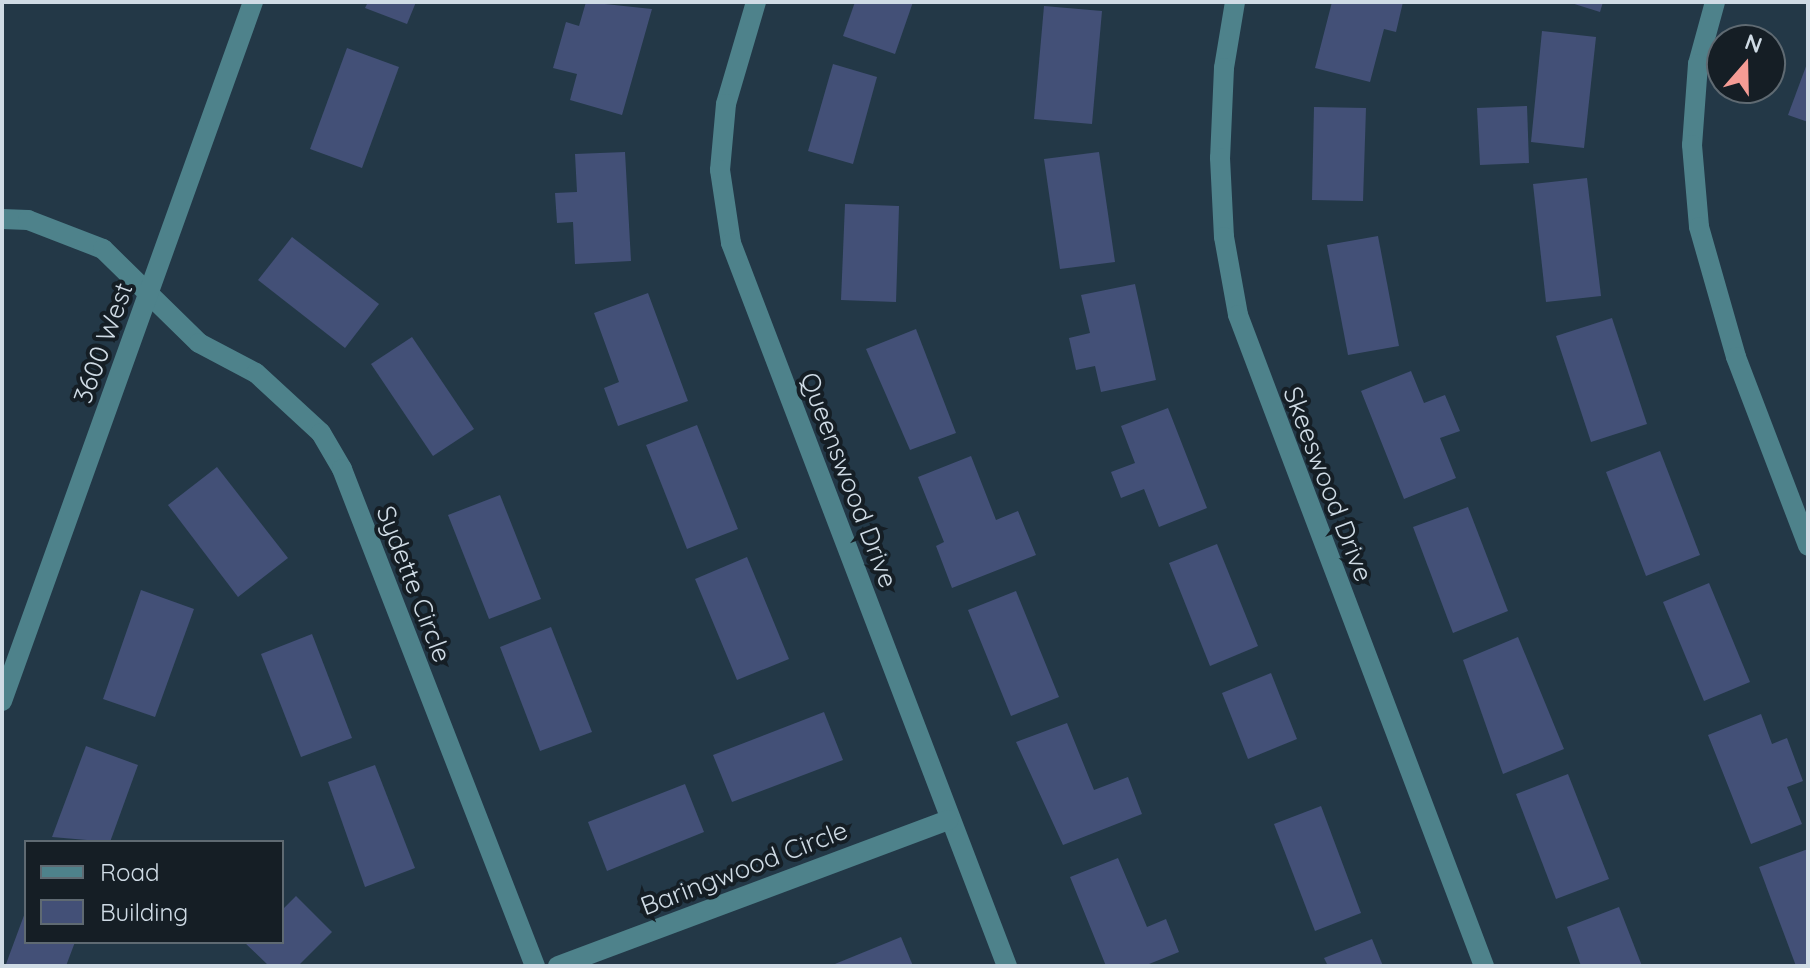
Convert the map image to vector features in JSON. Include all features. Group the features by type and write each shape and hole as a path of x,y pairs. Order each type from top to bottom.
{"street":[{"name":"3600 West","path":"2,701 253,2"},
{"name":"Queenswood Drive","path":"756,2 726,104 720,170 731,243 1007,966"},
{"name":"Skeeswood Drive","path":"1235,2 1224,68 1220,158 1238,315 1484,966"},
{"path":"1715,2 1698,64 1692,145 1699,227 1736,357 1808,546"},
{"name":"Sydette Circle","path":"2,219 28,220 103,249 199,343 256,373 292,401 335,457 535,966"},
{"name":"Baringwood Circle","path":"558,966 949,820"}],"building":[{"path":"368,2 416,2 407,24 365,8"},
{"path":"586,2 652,9 622,115 570,100 577,74 553,68 566,22 579,26"},
{"path":"855,2 913,2 895,54 843,36"},
{"path":"1332,2 1403,2 1396,32 1384,29 1370,82 1315,68"},
{"path":"1568,2 1603,2 1600,12"},
{"path":"1044,6 1102,11 1092,124 1034,119"},
{"path":"1542,31 1596,37 1584,148 1531,142"},
{"path":"347,48 399,67 362,168 310,149"},
{"path":"1808,61 1808,122 1788,115"},
{"path":"833,64 877,77 853,164 808,151"},
{"path":"1527,106 1529,163 1480,165 1477,108"},
{"path":"1314,107 1366,108 1363,201 1312,200"},
{"path":"625,152 631,261 575,264 573,222 557,223 555,193 577,192 575,154"},
{"path":"1099,152 1115,262 1060,269 1044,159"},
{"path":"1587,178 1601,296 1546,302 1533,184"},
{"path":"845,204 899,206 896,302 841,300"},
{"path":"1378,236 1399,346 1348,355 1327,245"},
{"path":"292,237 379,304 345,348 258,280"},
{"path":"1135,284 1156,380 1101,392 1095,366 1076,370 1069,338 1090,333 1081,295"},
{"path":"648,293 688,401 618,426 604,388 619,382 594,313"},
{"path":"1612,318 1647,424 1591,442 1556,336"},
{"path":"916,329 956,433 910,450 866,349"},
{"path":"412,337 474,429 433,456 371,364"},
{"path":"1411,371 1424,403 1445,395 1460,431 1440,438 1456,478 1404,499 1361,391"},
{"path":"1168,408 1207,508 1159,527 1144,489 1121,498 1111,472 1135,463 1121,426"},
{"path":"697,425 738,529 687,549 646,445"},
{"path":"1660,451 1700,555 1646,576 1606,472"},
{"path":"971,456 996,520 1018,511 1036,555 952,588 936,546 944,542 918,477"},
{"path":"217,467 288,558 238,597 168,505"},
{"path":"500,495 541,599 489,619 448,515"},
{"path":"1468,507 1508,611 1453,633 1413,527"},
{"path":"1217,544 1258,646 1210,666 1169,563"},
{"path":"747,557 789,659 737,680 695,579"},
{"path":"1709,583 1750,682 1704,701 1663,602"},
{"path":"141,590 194,609 155,717 103,699"},
{"path":"1016,591 1059,697 1011,716 968,610"},
{"path":"551,627 592,732 540,751 500,647"},
{"path":"312,634 352,738 301,757 261,654"},
{"path":"1518,637 1564,749 1503,774 1463,660"},
{"path":"1271,673 1297,739 1248,759 1222,693"},
{"path":"824,712 843,760 732,802 713,755"},
{"path":"1761,714 1772,744 1787,738 1803,781 1787,787 1802,824 1751,844 1708,735"},
{"path":"1067,723 1094,790 1128,777 1142,814 1063,845 1016,742"},
{"path":"86,746 138,765 111,840 52,837"},
{"path":"375,765 415,868 365,887 328,782"},
{"path":"1568,774 1609,879 1556,899 1516,794"},
{"path":"685,784 704,832 607,871 588,822"},
{"path":"1321,806 1361,913 1315,931 1274,824"},
{"path":"1808,849 1808,966 1796,966 1759,867"},
{"path":"1118,858 1147,927 1166,919 1179,952 1144,966 1106,966 1070,877"},
{"path":"296,896 332,932 298,966 269,966 246,944 284,944 284,908"},
{"path":"1619,907 1642,966 1581,966 1567,927"},
{"path":"24,915 24,944 74,944 66,966 6,964"},
{"path":"901,937 913,966 830,966"},
{"path":"1372,939 1383,966 1328,966 1324,958"}]}
